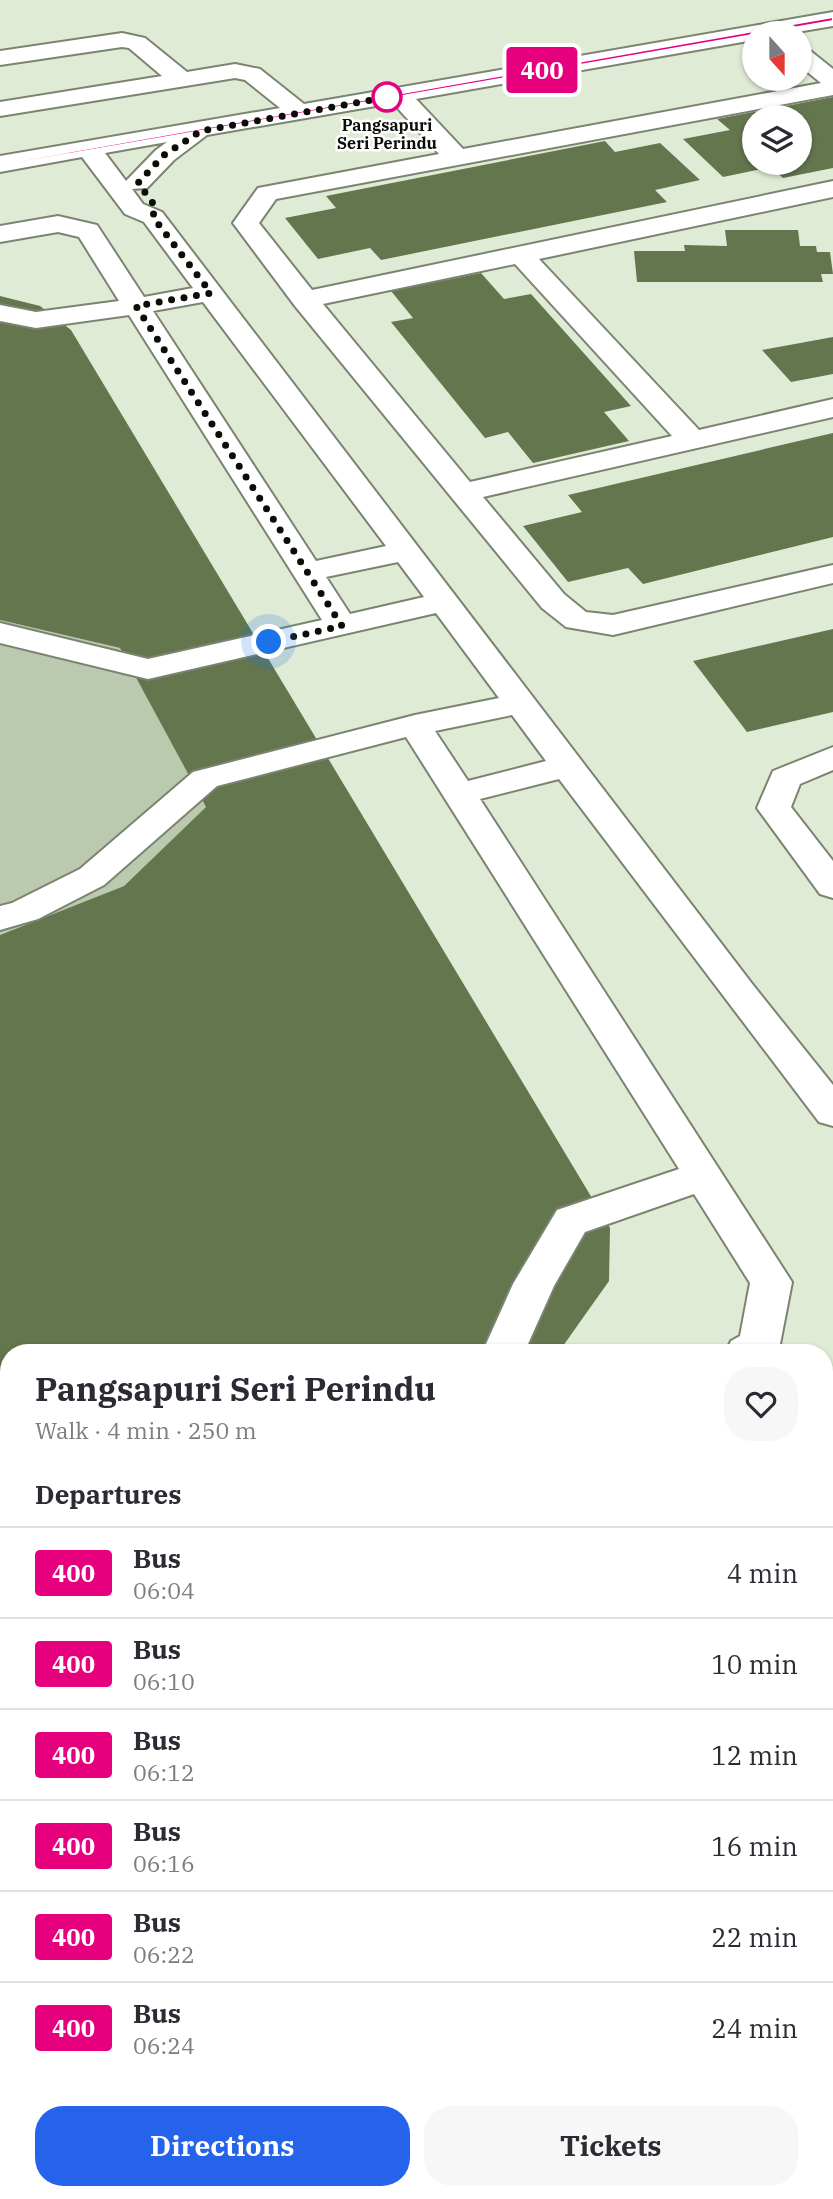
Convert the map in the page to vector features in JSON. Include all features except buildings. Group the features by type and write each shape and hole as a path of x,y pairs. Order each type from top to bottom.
{"street":[{"path":"812,24 833,19"},
{"path":"3,163 742,37"},
{"path":"0,58 122,40 137,43 180,78"},
{"path":"812,64 833,81"},
{"path":"0,109 234,71 252,74 301,113"},
{"path":"833,88 267,193 246,223 305,300 553,601 577,620 613,625 833,573"},
{"path":"399,95 457,157"},
{"path":"3,163 127,184 201,131"},
{"path":"101,147 127,184 134,209 153,217 833,1112"},
{"path":"305,300 833,188"},
{"path":"0,234 58,224 88,231 342,626"},
{"path":"522,256 693,441"},
{"path":"0,313 36,320 211,293"},
{"path":"464,492 833,408"},
{"path":"307,572 406,551"},
{"path":"0,633 148,669 444,602"},
{"path":"0,918 25,911 92,877 205,779 415,725 520,703"},
{"path":"415,725 771,1282 759,1344"},
{"path":"833,757 785,778 774,808 833,886"},
{"path":"458,794 568,766"},
{"path":"507,1344 534,1284 571,1221 703,1176"}],"shaded area":[{"path":"0,620 120,648 206,807 124,886 0,935"}],"bus line":[{"name":"400","path":"0,164 833,19"}],"place":[{"name":"Pangsapuri Seri Perindu","path":"387,97"}],"route":[{"path":"269,642 342,626 136,306 211,293 153,217 155,206 138,183 164,155 201,131 399,95 387,97"}]}
